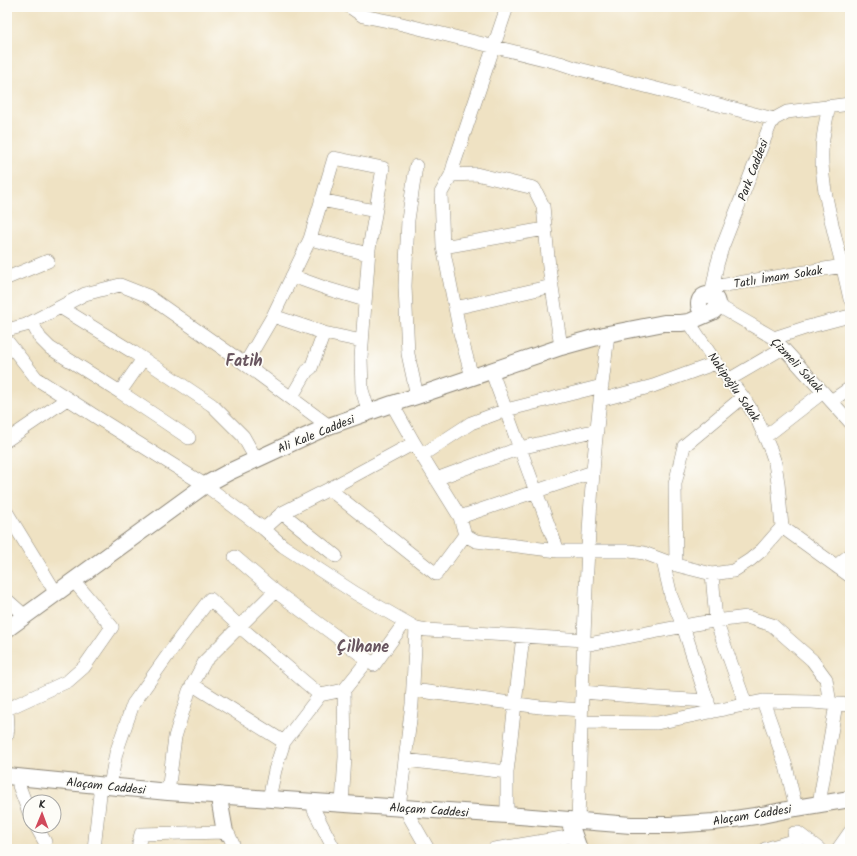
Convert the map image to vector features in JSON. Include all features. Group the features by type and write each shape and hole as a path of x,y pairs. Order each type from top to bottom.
{"main road":[{"name":"Ali Kale Caddesi","path":"7,629 206,485 256,459 330,426 560,347 608,334 664,323 689,322 710,300"},
{"name":"Ali Kale Caddesi","path":"664,323 710,300"},
{"name":"Alaçam Caddesi","path":"11,782 168,792 220,800 269,799 342,804 574,831 630,825 694,824 762,815 850,799"},
{"name":"Alaçam Caddesi","path":"102,788 314,810 507,815 574,831"},
{"path":"220,800 225,832"}],"street":[{"path":"350,7 363,16 560,62 575,68 774,119 787,112 850,104"},
{"path":"472,377 460,333 443,247 440,194 451,175 507,7"},
{"path":"828,106 822,152 824,184 827,204 850,299"},
{"name":"Park Caddesi","path":"710,300 722,248 770,125 774,119"},
{"path":"246,364 273,316 310,239 334,158 383,168 368,254 361,358 362,390 369,413"},
{"path":"416,166 408,220 405,286 408,354 417,396"},
{"path":"451,175 476,174 534,188 542,206 560,347"},
{"path":"321,200 375,211"},
{"path":"443,247 545,229"},
{"path":"310,239 368,254"},
{"path":"7,278 48,261"},
{"name":"Tatlı İmam Sokak","path":"710,300 843,266"},
{"path":"292,276 365,300"},
{"path":"7,330 26,325 85,294 120,285 148,296 246,364 330,426"},
{"path":"455,308 552,286"},
{"name":"Çizmeli Sokak","path":"710,300 774,338 850,422"},
{"path":"60,307 143,359 212,406 242,436 256,459"},
{"path":"273,316 324,333 362,341"},
{"path":"774,338 850,316"},
{"path":"32,322 40,338 50,348 189,438"},
{"name":"Nakipoğlu Sokak","path":"689,322 716,362 743,397 757,419 765,436 774,463 778,483 782,527"},
{"path":"291,398 310,368 324,333"},
{"path":"494,849 558,838 574,831 593,472 608,334"},
{"path":"7,342 37,379 206,485 264,529 283,546 355,593 411,625 427,630 523,636 584,643 747,617 772,625 812,660 826,679 833,704 819,804"},
{"path":"730,380 783,348"},
{"path":"120,392 143,359"},
{"path":"600,400 652,386 716,362"},
{"path":"491,370 558,551"},
{"path":"422,455 471,423 506,410 602,386"},
{"path":"765,436 827,397 850,388"},
{"path":"676,566 675,484 684,446 743,397"},
{"path":"7,440 67,398"},
{"path":"392,404 414,443 460,517 465,535 476,541 558,551 644,553 676,566 712,574 733,571 750,560 762,550 782,527 850,576"},
{"path":"436,479 520,448 597,430"},
{"path":"264,529 282,513 414,443"},
{"path":"460,517 593,472"},
{"path":"329,489 436,574 465,535"},
{"path":"282,513 336,556"},
{"path":"7,514 56,593"},
{"path":"837,567 850,555"},
{"path":"235,557 275,591 374,665 411,625"},
{"path":"663,561 671,596 683,626 710,706"},
{"path":"712,574 716,621 746,705"},
{"path":"7,735 7,709 68,681 84,667 112,628 74,581"},
{"path":"168,792 175,737 189,691 205,660 275,591"},
{"path":"94,849 102,788 133,704 210,599 320,695"},
{"path":"7,600 25,616"},
{"path":"411,625 413,690 405,760 404,812 428,849"},
{"path":"507,815 507,772 523,636"},
{"path":"342,804 345,756 344,690 368,660"},
{"path":"192,685 284,742"},
{"path":"269,799 275,770 284,742 320,695 344,690"},
{"path":"413,690 540,707 581,716 657,723 710,706"},
{"path":"582,692 658,698 710,706 746,705 763,701 812,702 850,705"},
{"path":"763,701 786,766 796,808"},
{"path":"405,760 507,772"},
{"path":"11,782 22,801"},
{"path":"314,810 334,849"},
{"path":"138,849 141,834 225,832 235,849"},
{"path":"838,849 850,832"},
{"path":"765,849 795,836 798,833 819,849"},
{"path":"40,834 45,842"},
{"path":"545,849 558,838"}],"district":[{"name":"Fatih","path":"244,360"},
{"name":"Çilhane","path":"363,646"}]}
